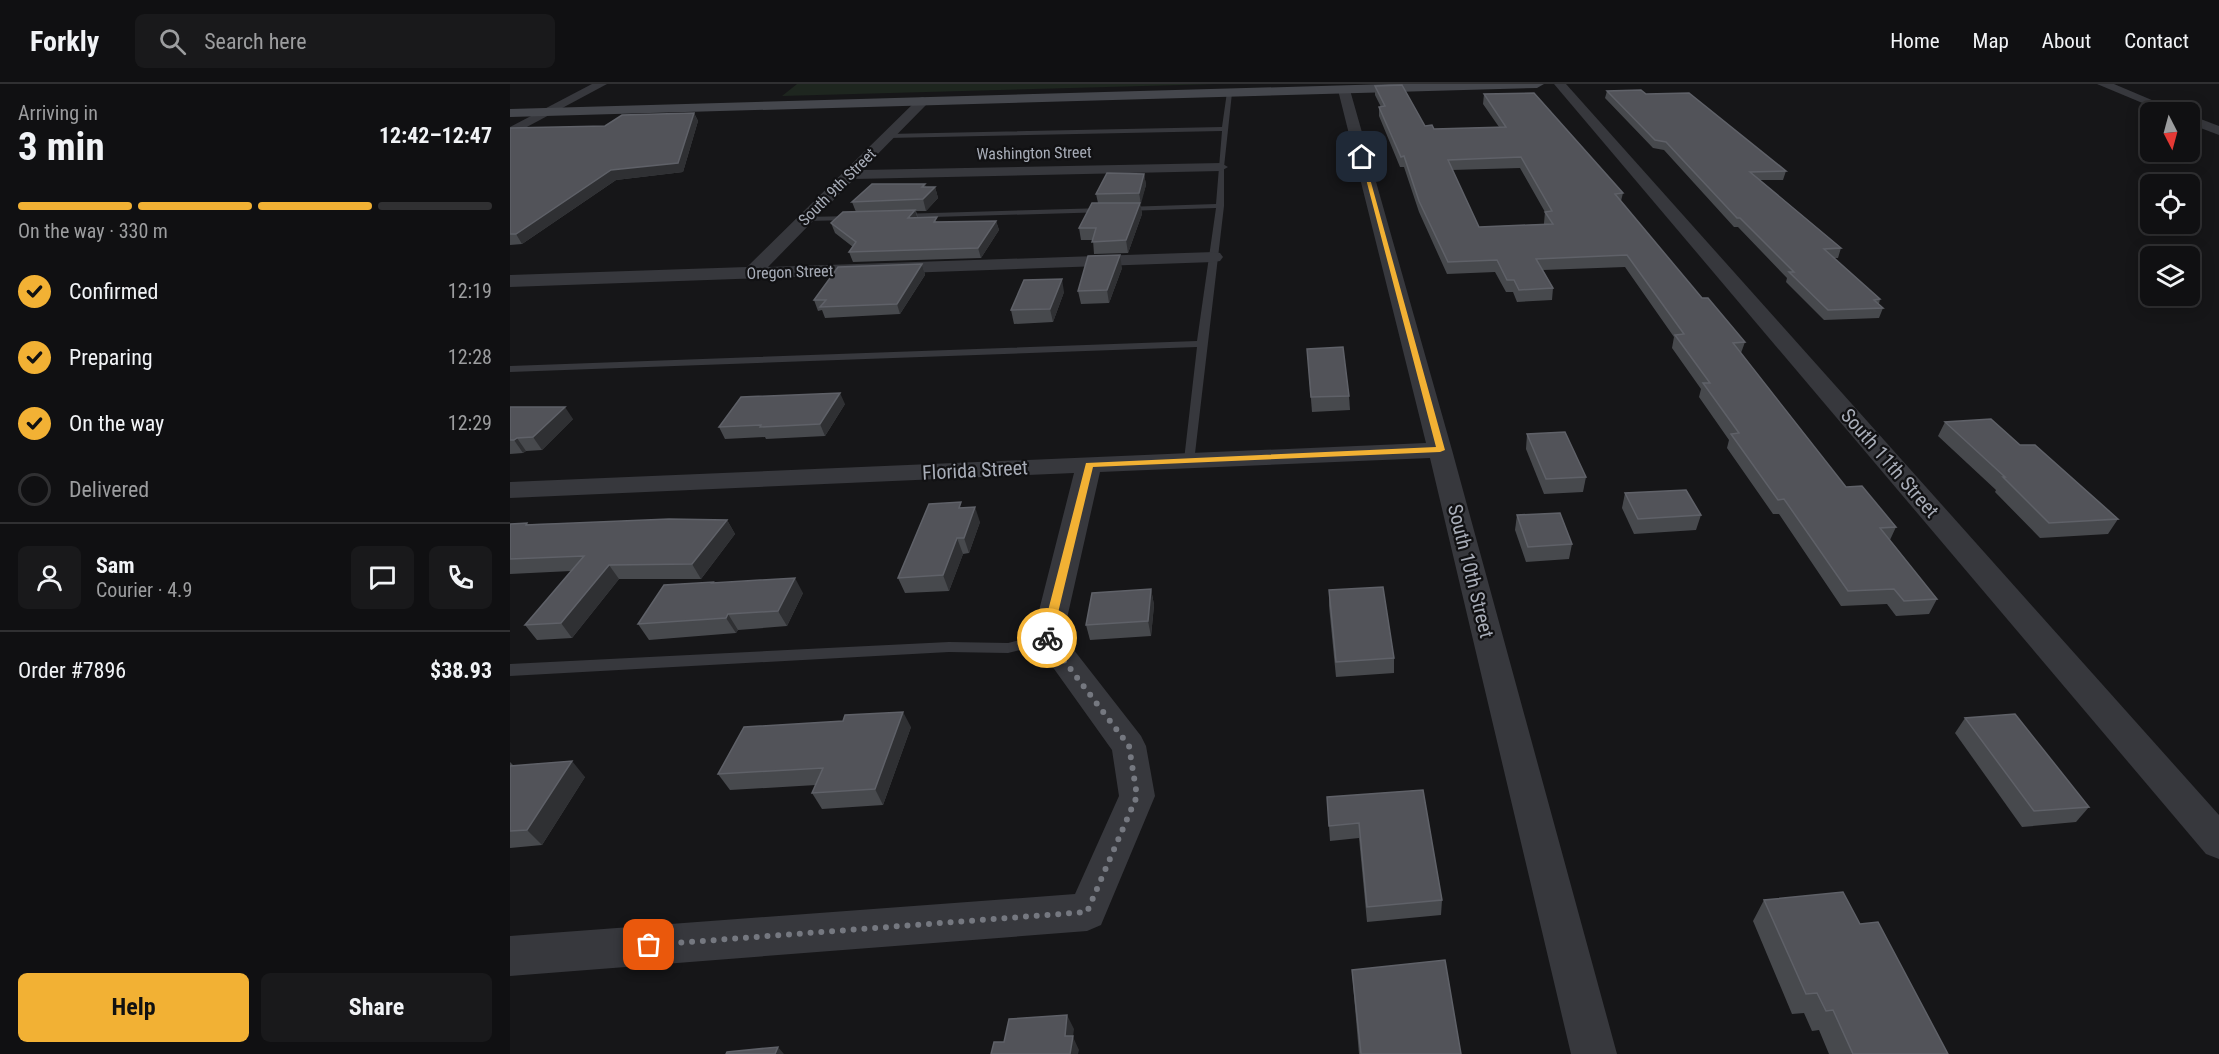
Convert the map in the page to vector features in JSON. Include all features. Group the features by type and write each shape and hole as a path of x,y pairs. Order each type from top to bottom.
{"main road":[{"path":"510,113 1537,84"}],"street":[{"path":"510,132 601,84"},
{"name":"South 11th Street","path":"1560,84 2219,842"},
{"path":"2103,84 2149,102"},
{"name":"South 10th Street","path":"1344,90 1440,450 1594,1054"},
{"name":"South 9th Street","path":"752,273 923,101"},
{"path":"2200,123 2219,131"},
{"name":"Washington Street","path":"849,175 1221,167"},
{"name":"Oregon Street","path":"510,281 1214,257"},
{"name":"Florida Street","path":"510,490 1440,450"},
{"path":"510,956 1087,912 1137,796 1129,746 1047,638 1089,465"}],"lane":[{"path":"1190,460 1220,206 1221,167 1229,93"},
{"path":"888,136 1226,129"},
{"path":"887,216 1220,206"},
{"path":"804,219 864,217"},
{"path":"510,369 1202,344"},
{"path":"510,670 949,647 1008,648 1047,638"}],"shaded area":[{"path":"797,84 1217,84 782,96"}],"building":[{"path":"1402,85 1425,126 1432,125 1434,129 1506,127 1484,94 1534,93 1623,193 1615,194 1702,298 1708,298 1745,342 1733,343 1846,487 1862,486 1896,527 1880,528 1937,599 1904,601 1894,589 1848,591 1784,499 1778,500 1731,434 1739,433 1703,383 1710,383 1675,335 1684,334 1627,255 1536,259 1553,288 1519,290 1514,280 1507,280 1497,260 1448,262 1419,201 1404,156 1401,157 1379,107 1385,106 1375,86","holes":["1521,157 1552,211 1545,212 1553,224 1479,227 1448,160"]},
{"path":"1641,90 1646,94 1689,93 1786,171 1750,172 1841,248 1824,249 1880,299 1874,300 1883,308 1828,310 1789,272 1794,272 1740,218 1737,218 1666,142 1655,140 1607,91"},
{"path":"694,113 678,163 611,170 516,234 510,234 510,128 605,126 622,115"},
{"path":"1107,173 1144,174 1139,193 1096,194"},
{"path":"872,184 925,184 922,187 935,187 923,199 852,202"},
{"path":"1092,203 1140,203 1126,240 1092,242 1096,228 1079,228"},
{"path":"915,210 908,218 937,217 934,222 996,221 978,248 849,252 856,242 831,223 843,212"},
{"path":"1120,255 1107,290 1078,291 1088,256"},
{"path":"922,264 897,304 820,307 826,300 814,300 838,267"},
{"path":"1062,279 1050,309 1011,310 1024,280"},
{"path":"1343,347 1349,396 1311,397 1307,349"},
{"path":"840,393 820,424 719,427 741,397"},
{"path":"510,407 565,407 533,437 510,440"},
{"path":"1991,419 2020,445 2035,445 2118,519 2049,523 2003,477 2005,477 1945,422"},
{"path":"1565,432 1586,477 1546,479 1527,434"},
{"path":"1686,490 1701,515 1638,519 1625,493"},
{"path":"961,502 959,508 975,507 964,538 957,538 943,575 898,578 929,504"},
{"path":"1560,513 1572,544 1528,547 1517,515"},
{"path":"669,519 727,520 692,564 609,565 561,623 525,625 584,556 510,559 510,524"},
{"path":"795,578 778,611 728,614 726,618 638,624 664,585"},
{"path":"1383,587 1394,658 1336,662 1329,590"},
{"path":"1151,589 1148,621 1086,625 1092,593"},
{"path":"903,712 875,789 812,793 823,768 718,774 744,727 843,721 845,715"},
{"path":"2015,714 2089,807 2034,811 1965,718"},
{"path":"572,761 527,830 510,831 510,766"},
{"path":"1423,790 1442,900 1367,907 1359,823 1329,826 1327,797"},
{"path":"1843,892 1860,924 1878,922 1948,1054 1853,1054 1833,1010 1826,1011 1817,993 1806,994 1764,900"},
{"path":"1445,960 1461,1054 1361,1054 1352,970"},
{"path":"1067,1015 1065,1036 1073,1036 1070,1054 991,1054 994,1042 1004,1042 1009,1019"},
{"path":"778,1047 775,1054 726,1054 727,1052"}],"way so far":[{"path":"649,945 1087,912 1137,796 1129,746 1047,638"}],"route":[{"path":"1047,638 1089,465 1440,450 1362,157"}]}
